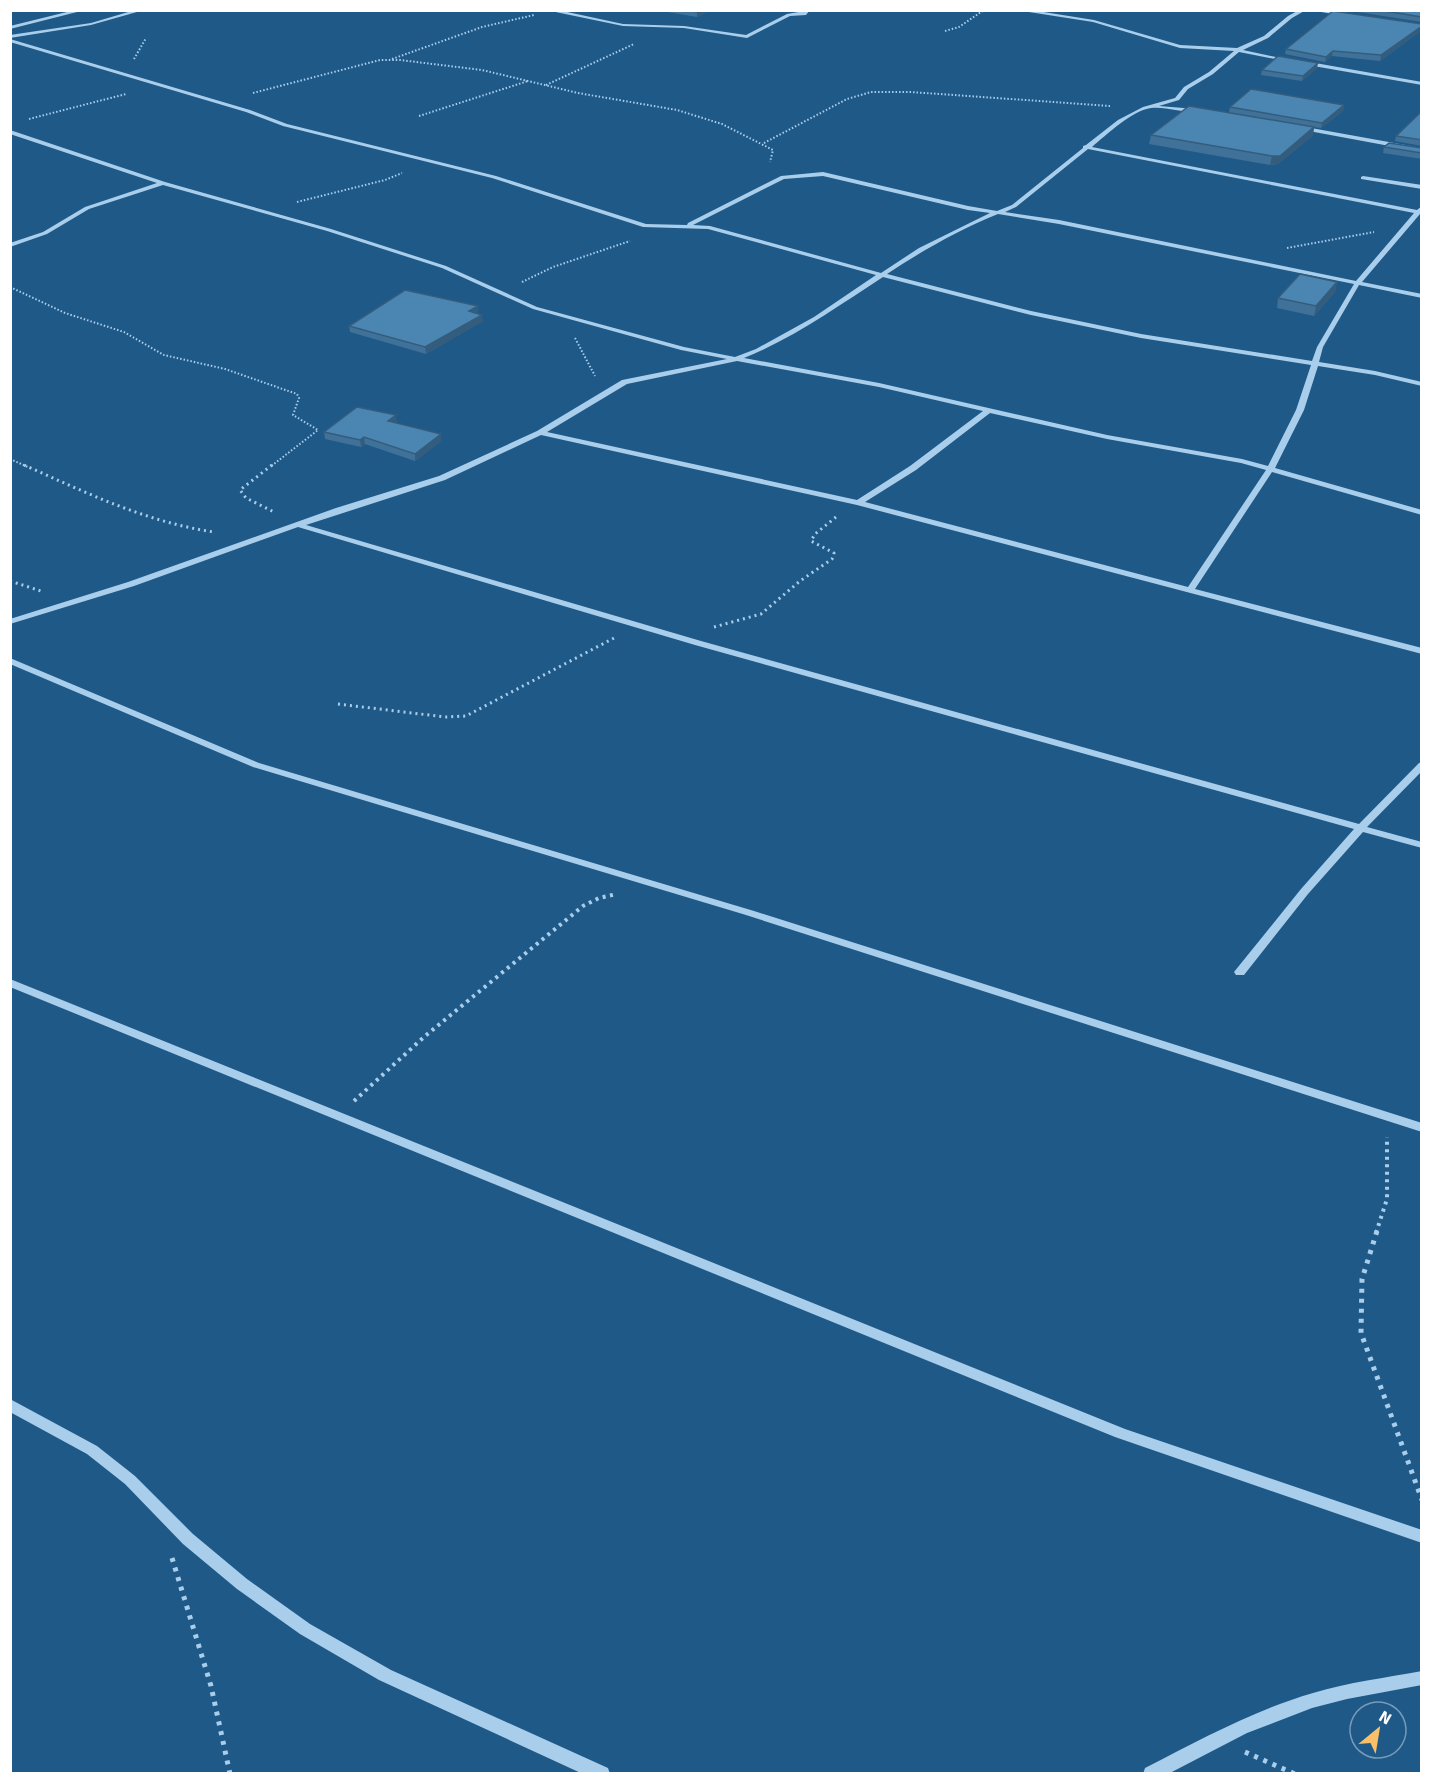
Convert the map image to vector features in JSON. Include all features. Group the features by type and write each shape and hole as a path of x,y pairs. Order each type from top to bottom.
{"street":[{"path":"10,28 83,10"},
{"path":"10,39 91,24 142,10"},
{"path":"548,10 630,26 670,27 747,37 789,15 804,14 808,10"},
{"path":"1018,10 1086,19 1180,46 1238,50 1422,84"},
{"path":"10,621 131,584 300,524 442,478 540,433 606,392 632,380 733,360 792,333 921,249 978,220 1019,203 1085,147 1120,121 1148,107 1177,99 1186,88 1211,73 1238,50 1266,37 1290,16 1304,10"},
{"path":"1312,10 1356,17"},
{"path":"10,39 285,125 535,190 645,226 660,228 689,225 716,229 987,302 1109,329 1422,384"},
{"path":"1148,107 1202,112"},
{"path":"1295,127 1422,150"},
{"path":"10,132 163,183 268,212 444,267 535,308 563,316 733,360 879,385 987,411 1271,468 1422,513"},
{"path":"1085,147 1421,211"},
{"path":"689,225 783,177 823,174 968,208 999,212 1422,296"},
{"path":"1363,178 1422,187"},
{"path":"10,245 45,234 87,208 163,183"},
{"path":"1190,590 1271,468 1300,410 1320,347 1358,282 1421,211"},
{"path":"858,503 913,468 987,411"},
{"path":"540,433 858,503 1422,651"},
{"path":"300,524 698,643 1422,845"},
{"path":"10,661 256,765 750,913 1055,1009 1387,1119 1422,1128"},
{"path":"1240,972 1295,901 1360,828 1422,765"},
{"path":"10,983 1120,1433 1422,1537"},
{"path":"10,1405 92,1450 130,1480 188,1539 233,1577 305,1629 385,1675 602,1773"},
{"path":"1151,1773 1263,1718 1335,1694 1422,1678"}],"path":[{"path":"945,31 959,27 984,10"},
{"path":"211,100 266,90 309,76 390,60 522,16 567,14"},
{"path":"546,85 670,27"},
{"path":"390,60 476,69 595,97 677,110 722,124 773,150 767,170 783,177"},
{"path":"419,116 529,80"},
{"path":"23,120 158,86"},
{"path":"763,144 840,103 871,92 911,92 1029,102 1148,107"},
{"path":"268,212 340,189 385,180 427,161"},
{"path":"1284,248 1408,225"},
{"path":"504,294 553,267 647,235 660,228"},
{"path":"10,287 65,313 124,332 164,355 225,369 297,394 293,415 318,430 240,490 265,509 300,524"},
{"path":"563,316 592,372 606,392"},
{"path":"10,459 128,511 175,526 208,530 243,544"},
{"path":"698,643 717,625 761,614 800,581 832,559 834,553 812,542 811,538 825,525 858,503"},
{"path":"338,704 444,717 466,716 638,625"},
{"path":"338,1116 424,1037 583,906 599,898 629,893"},
{"path":"1387,1119 1387,1199 1362,1279 1362,1333 1422,1500"},
{"path":"169,1551 211,1686 230,1773"},
{"path":"1216,1741 1295,1773"}],"building":[{"path":"1379,10 1422,10 1422,17"},
{"path":"1333,11 1422,24 1422,26 1381,55 1333,51 1326,57 1286,49"},
{"path":"1278,56 1318,63 1303,76 1262,70"},
{"path":"1251,89 1344,105 1322,123 1230,107"},
{"path":"1189,106 1314,127 1280,156 1151,135"},
{"path":"1422,111 1422,140 1396,136"},
{"path":"1389,143 1422,148 1422,153 1384,147"},
{"path":"1300,274 1337,282 1316,306 1278,298"},
{"path":"405,290 478,306 469,311 482,315 425,347 349,326"},
{"path":"357,407 396,415 388,421 441,434 415,454 364,437 360,440 324,432"}]}
